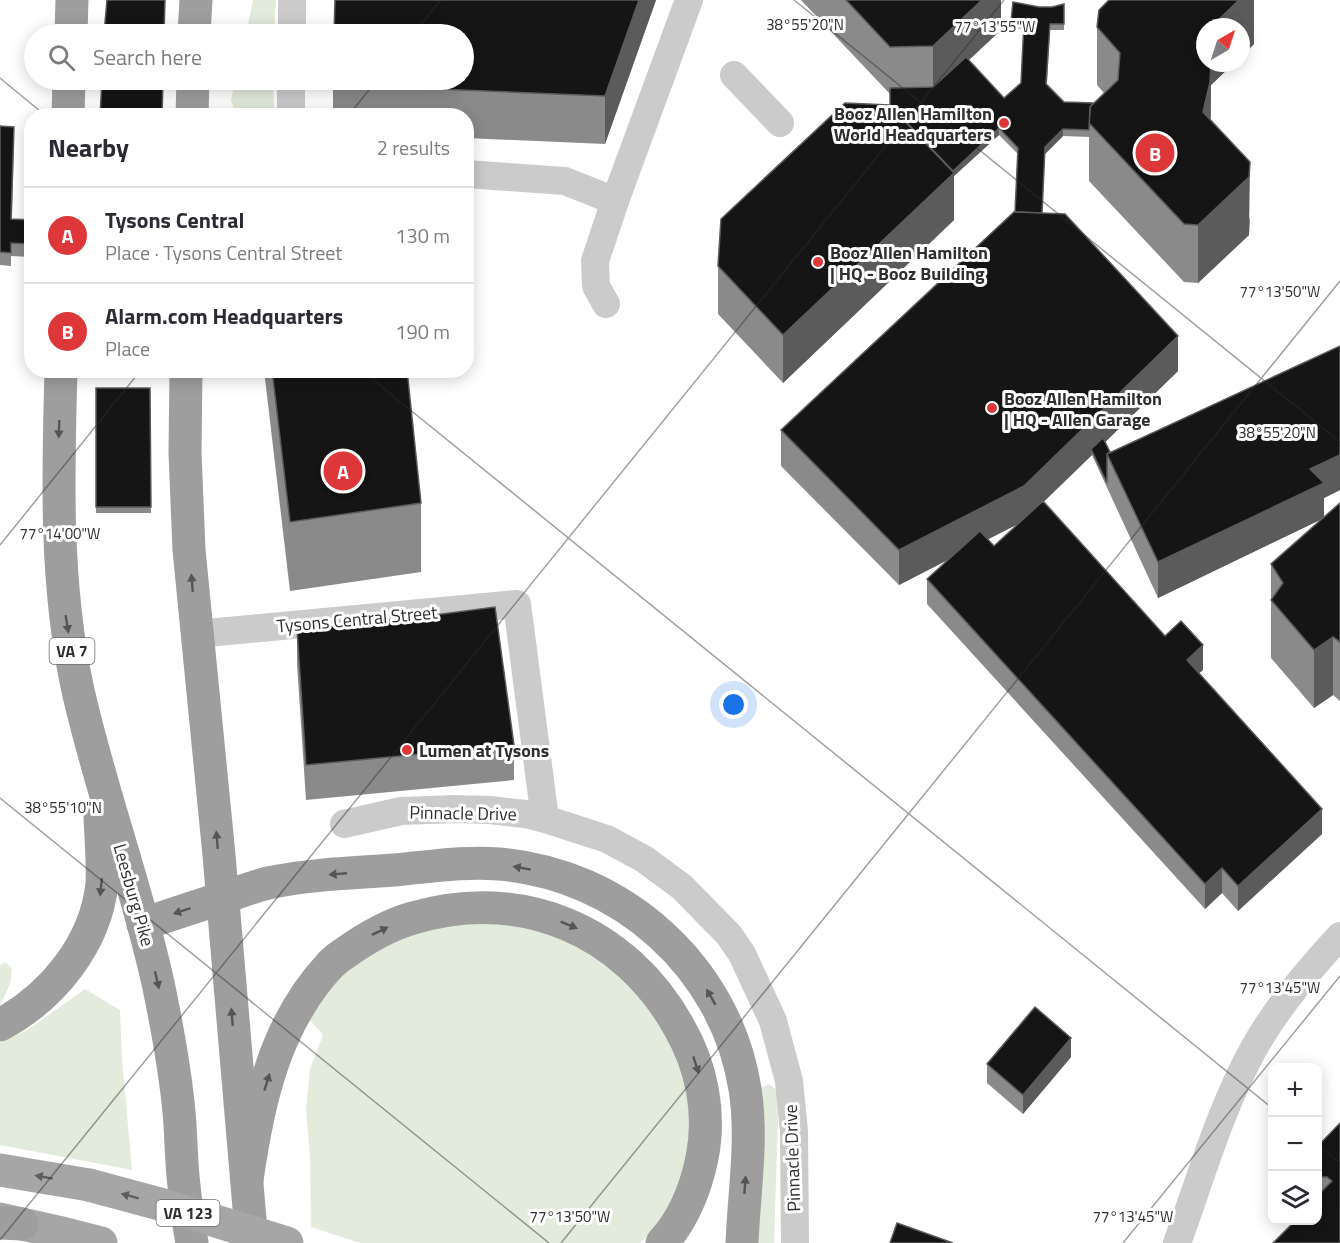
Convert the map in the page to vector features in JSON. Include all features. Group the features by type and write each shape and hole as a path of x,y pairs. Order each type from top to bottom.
{"highway":[{"path":"71,24 72,0"},
{"path":"195,24 196,0"},
{"path":"68,108 69,90"},
{"path":"192,108 193,90"},
{"name":"Leesburg Pike","path":"61,378 58,455 60,543 65,607 77,685 97,765 143,924 170,1042 179,1112 184,1191 192,1243"},
{"path":"186,378 185,453 189,550 252,1243"},
{"path":"0,1025 19,1015 43,994 84,944 90,928 102,882 97,765"},
{"path":"143,924 272,882 459,864 499,864 546,872 587,886 618,902 648,923 677,949 702,980 722,1015 737,1054 745,1089 749,1128 742,1243"},
{"path":"247,1180 255,1126 276,1051 289,1022 310,989 332,962 364,939 398,922 436,911 474,907 511,909 549,917 583,931 614,951 644,976 667,1005 691,1050 701,1079 706,1110 705,1144 698,1178 685,1210 662,1243"}],"main road":[{"name":"VA 123","path":"0,1170 89,1185 287,1243"},
{"path":"7,1222 101,1243"}],"street":[{"path":"292,0 292,24"},
{"path":"606,304 596,286 595,261 689,0"},
{"path":"734,75 780,123"},
{"path":"291,90 291,108"},
{"path":"474,175 565,181 615,201"},
{"name":"Tysons Central Street","path":"196,634 517,604 545,819"},
{"name":"Pinnacle Drive","path":"344,824 401,811 455,809 525,814 607,839 644,859 682,887 729,935 742,954 773,1020 789,1081 794,1131 795,1243"},
{"path":"1177,1243 1230,1099 1255,1047 1291,992 1340,936"}],"green space":[{"path":"253,0 276,0 275,24 248,24"},
{"path":"233,90 273,90 274,108 234,108 231,100"},
{"path":"461,921 525,923 575,941 645,994 690,1074 694,1132 684,1179 656,1227 640,1243 360,1243 311,1227 310,1157 306,1109 310,1069 323,1035 307,1017 358,958 406,936"},
{"path":"5,962 12,968 10,984 0,1006 0,965"},
{"path":"85,989 120,1010 132,1170 0,1145 0,1043 29,1029"},
{"path":"769,1084 779,1092 774,1243 755,1243 759,1089"}],"building":[{"path":"107,0 165,0 164,24 105,24"},
{"path":"335,0 639,0 605,96 462,90 474,90 474,24 334,24"},
{"path":"846,0 982,0 933,46 890,47"},
{"path":"1109,0 1239,0 1220,18 1196,18 1196,72 1211,72 1203,112 1250,162 1249,177 1198,225 1184,224 1089,123 1090,107 1118,80 1120,53 1097,27 1099,10"},
{"name":"Booz Allen Hamilton World Headquarters","path":"1013,2 1039,7 1064,4 1064,24 1050,24 1046,84 1064,102 1093,103 1090,107 1089,130 1063,129 1045,147 1042,213 1015,212 1018,148 999,128 953,171 890,105 890,88 933,87 966,57 1004,98 1021,83 1024,22 1011,21"},
{"path":"101,90 163,90 162,108 100,108"},
{"name":"Booz Allen Hamilton | HQ - Booz Building","path":"845,103 889,105 954,173 783,335 718,266 721,219"},
{"path":"0,126 14,127 11,219 24,220 24,244 11,243 11,253 0,252"},
{"name":"Booz Allen Hamilton | HQ - Allen Garage","path":"1014,212 1065,214 1178,336 1024,486 899,550 781,430"},
{"path":"1340,346 1340,455 1310,469 1324,483 1158,562 1107,454"},
{"path":"273,378 408,378 421,503 290,522"},
{"path":"96,388 150,388 151,507 96,507"},
{"path":"1103,438 1110,452 1107,454 1107,483 1091,449"},
{"path":"1043,501 1165,636 1181,621 1203,645 1187,660 1322,809 1238,886 1222,868 1205,884 927,579 980,531 994,546"},
{"path":"1340,503 1340,642 1333,637 1314,650 1271,600 1283,583 1271,564"},
{"name":"Lumen at Tysons","path":"495,607 514,745 306,765 297,629"},
{"path":"1035,1007 1071,1038 1023,1095 987,1064"},
{"path":"1340,1123 1340,1243 1273,1243 1291,1225 1322,1225 1322,1191 1332,1181 1327,1177 1322,1177 1322,1142"},
{"path":"897,1223 953,1243 890,1243"}],"place":[{"name":"Booz Allen Hamilton World Headquarters","path":"1004,123"},
{"name":"Alarm.com Headquarters","path":"1155,153"},
{"name":"Booz Allen Hamilton | HQ - Booz Building","path":"818,262"},
{"name":"Booz Allen Hamilton | HQ - Allen Garage","path":"992,408"},
{"name":"Tysons Central","path":"343,471"},
{"name":"Lumen at Tysons","path":"407,750"}]}
